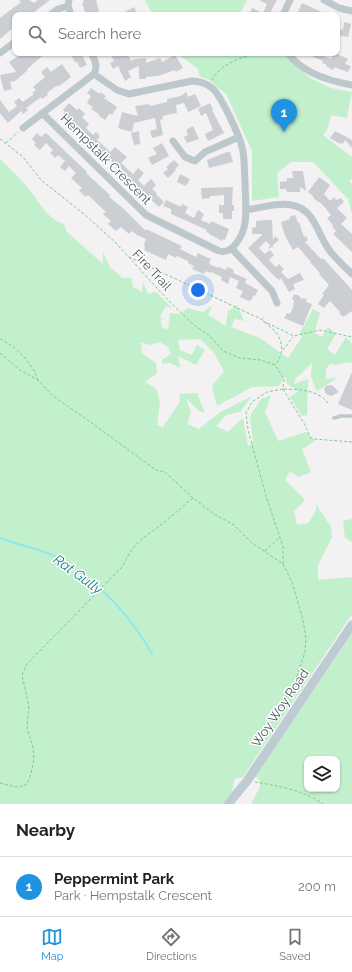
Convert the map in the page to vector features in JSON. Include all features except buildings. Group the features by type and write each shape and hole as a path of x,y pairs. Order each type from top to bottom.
{"main road":[{"name":"Woy Woy Road","path":"228,804 247,781 352,625"}],"street":[{"path":"284,12 290,0"},
{"path":"324,0 339,8 352,11"},
{"path":"54,12 68,3"},
{"path":"0,53 12,44"},
{"path":"23,128 94,74 96,65 92,56"},
{"path":"291,56 305,69 323,78 352,85"},
{"path":"94,74 117,90 128,94 198,81 208,86 218,95 239,137 244,159 246,210 244,225 232,249 272,291 277,303"},
{"name":"Hempstalk Crescent","path":"42,113 146,216 219,250 227,252 232,249"},
{"path":"173,141 185,157 195,161 205,152 239,137"},
{"path":"246,210 283,204 292,205 305,210 315,222 330,252 352,274"}],"lane":[{"path":"334,418 341,416 352,416"}],"path":[{"path":"208,86 215,75 228,63 247,56"},
{"path":"6,143 23,128"},
{"name":"Fire Trail","path":"0,139 23,157 41,180 84,214 128,256 167,299 194,325 210,336 223,352 240,358 261,360 275,365"},
{"path":"128,256 294,336"},
{"path":"263,320 277,334 282,351"},
{"path":"352,338 320,330 294,336 282,351 279,361 275,365 284,379 283,389 310,437 314,439 352,442"},
{"path":"0,339 8,343 27,362 38,380"},
{"path":"0,353 20,370 38,380 53,396 90,420 156,470 165,472 193,498 214,514 234,524 252,543 283,564"},
{"path":"282,704 295,682 305,652 306,639 304,620 292,582 283,564 283,547 262,481 248,430 246,413 252,402 267,392 283,389 298,389 314,392 328,403"},
{"path":"0,783 16,787 23,786 27,784 31,774 34,758 33,747 27,728 29,706 22,675 26,664 123,566 136,544 193,498"},
{"path":"264,551 280,538"},
{"path":"247,781 307,794 323,804"}],"green space":[{"path":"145,0 247,0 241,12 151,12"},
{"path":"181,56 285,56 310,78 331,88 352,92 347,118 331,115 327,130 323,135 352,157 352,179 349,180 352,185 352,214 348,199 313,162 291,162 277,173 279,197 252,201 252,151 226,94 209,80 200,77 198,69"},
{"path":"0,159 24,183 47,213 52,218 64,224 67,232 103,264 103,252 110,267 122,278 131,278 133,287 142,292 143,282 148,294 156,292 173,309 166,306 161,314 160,319 166,318 160,321 163,328 168,329 170,313 181,314 187,308 203,312 212,306 208,315 226,326 228,311 237,305 244,321 235,319 231,327 260,338 288,358 302,337 300,333 313,309 320,313 314,333 322,337 328,327 336,334 327,349 335,355 346,337 352,344 352,363 347,362 335,365 331,363 326,369 326,379 337,378 317,391 311,377 312,363 295,379 294,384 308,379 307,415 302,416 290,397 298,391 287,384 285,376 279,386 252,387 217,406 212,386 224,371 214,353 200,339 178,340 180,350 192,355 197,345 205,350 196,365 178,356 180,368 170,363 162,364 162,360 171,354 168,347 160,342 149,345 141,342 142,353 156,363 157,373 145,382 156,389 160,402 157,425 163,427 179,403 180,394 197,393 205,413 198,410 186,398 191,413 187,424 199,429 219,413 252,396 240,412 226,415 216,426 228,432 243,418 248,446 253,442 250,416 261,399 271,395 265,412 278,441 306,432 315,441 302,449 311,472 298,477 290,471 285,480 305,500 294,511 297,525 308,523 316,511 316,504 331,527 332,537 318,565 318,580 352,577 352,614 243,777 234,779 232,792 222,804 0,804"},
{"path":"352,519 352,542 345,538 343,521"},
{"path":"352,634 352,804 251,804 260,787 259,779 256,777"}],"waterway":[{"name":"Rat Gully","path":"0,538 52,555 93,583 105,593 126,616 152,654"}],"place":[{"name":"Peppermint Park","path":"284,132"}]}
